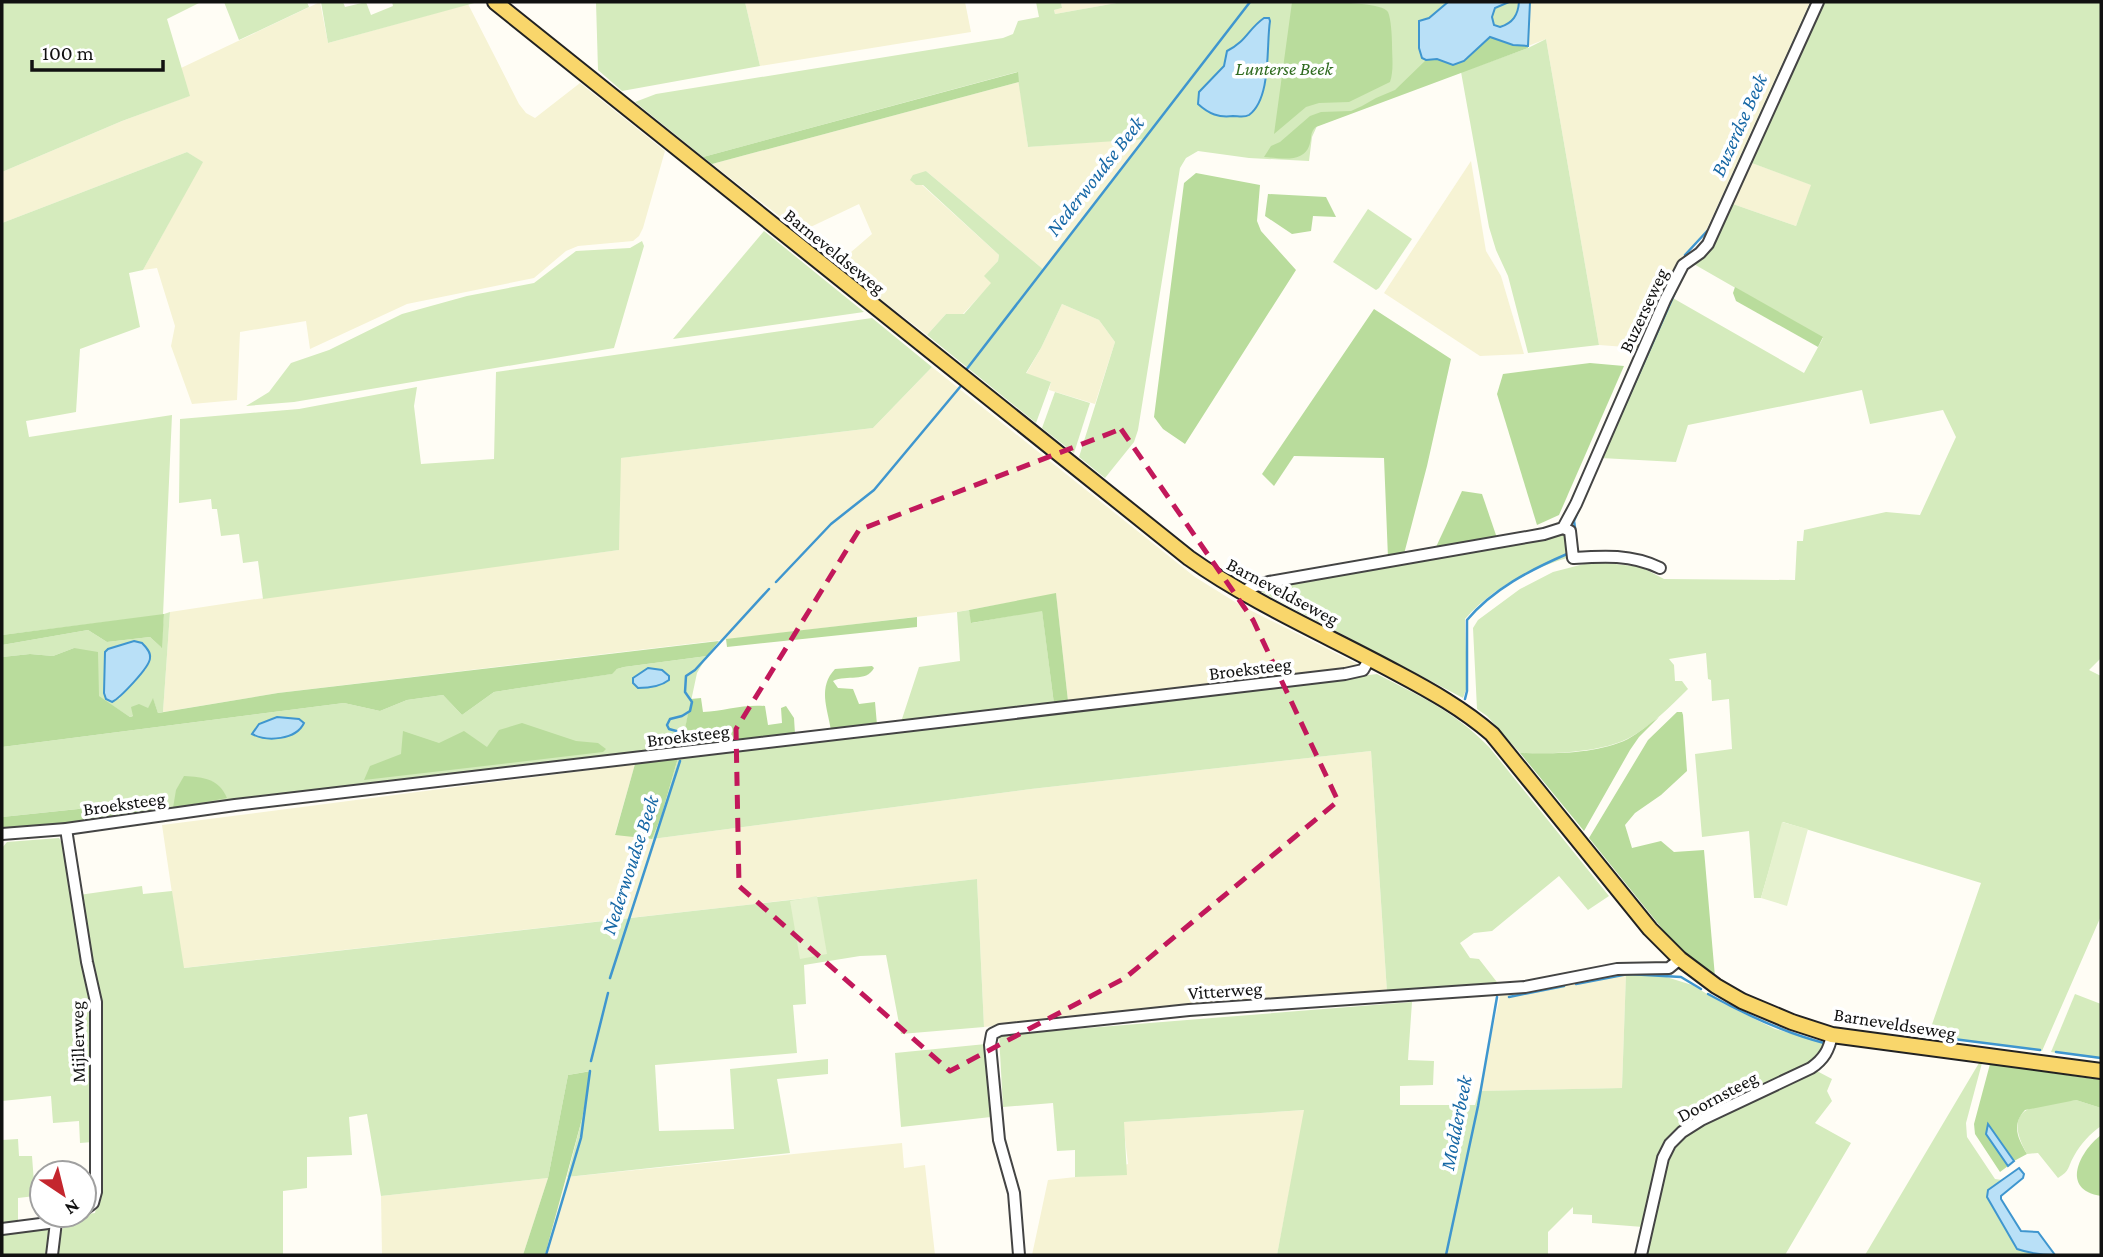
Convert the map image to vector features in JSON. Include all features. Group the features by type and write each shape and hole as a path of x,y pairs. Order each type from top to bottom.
{"main road":[{"name":"Barneveldseweg","path":"495,2 1189,558 1242,593 1450,702 1492,734 1650,929 1680,959 1716,986 1742,1001 1792,1022 1832,1034 2101,1071"}],"street":[{"name":"Buzerseweg","path":"1563,528 1665,300 1683,265 1708,244 1818,2"},
{"path":"1242,593 1269,582 1544,534 1563,528 1570,531 1573,558 1631,558 1660,568"},
{"name":"Broeksteeg","path":"2,834 66,829 235,805 1345,674 1363,670 1370,658"},
{"name":"Mijllerweg","path":"66,829 96,1002 96,1159"},
{"name":"Vitterweg","path":"1019,1255 1014,1194 999,1140 990,1045 992,1034 1000,1030 1189,1010 1525,987 1617,969 1669,968 1680,959"},
{"name":"Doornsteeg","path":"1641,1255 1663,1158 1670,1144 1682,1132 1701,1120 1811,1068 1827,1052 1832,1034"},
{"path":"2,1229 28,1226"},
{"path":"52,1255 55,1229"}],"highlighted area":[{"path":"1121,429 1253,620 1338,801 1125,978 950,1071 739,886 736,729 859,530"}],"shaded area":[{"path":"320,2 328,43 468,4 526,113 535,118 580,83 665,151 643,228 633,241 578,246 566,251 534,278 407,304 310,349 306,321 240,332 237,400 192,404 171,346 175,326 157,268 143,270 202,162 187,152 2,223 2,172 189,96 181,68"},
{"path":"745,2 965,2 971,32 760,66"},
{"path":"1061,2 1122,2 1055,14 1054,10 1062,8"},
{"path":"1530,2 1812,2 1704,235 1682,257 1670,276 1639,348 1599,345 1546,39 1528,46"},
{"path":"1019,82 1028,147 1146,138 1044,270 926,171 916,185 922,185 999,255 998,261 985,276 992,283 963,314 946,314 927,335 836,265 872,234 859,204 800,232 712,164"},
{"path":"1471,161 1486,251 1501,276 1524,354 1480,356 1384,293"},
{"path":"1749,162 1812,185 1796,226 1730,203"},
{"path":"1062,304 1099,320 1115,342 1095,404 1049,390 1051,382 1026,374"},
{"path":"932,367 1195,577 1240,605 1363,667 1068,701 1056,594 957,612 278,693 163,712 170,612 619,550 620,458 873,428"},
{"path":"1371,751 1387,992 1151,1010 984,1027 977,879 183,968 162,825 635,764 615,834 652,839 1031,789"},
{"path":"1626,973 1622,1088 1479,1091 1500,996"},
{"path":"1305,1110 1277,1255 1032,1255 1048,1180 1085,1176 1128,1164 1123,1122"},
{"path":"902,1143 904,1168 925,1165 935,1255 545,1255 567,1177"},
{"path":"548,1178 523,1255 382,1255 381,1196"}],"green space":[{"path":"2,2 201,2 167,19 190,96 122,121 2,172"},
{"path":"224,2 307,2 309,7 239,40"},
{"path":"321,2 343,2 345,7 366,2 371,15 393,6 392,2 478,2 328,43"},
{"path":"596,2 745,2 760,66 622,91 598,70"},
{"name":"Lunterse Beek","path":"1036,2 1061,2 1062,8 1054,10 1055,14 1122,2 1525,2 1524,48 1470,69 1528,48 1546,39 1599,345 1528,353 1508,276 1489,227 1461,72 1317,126 1312,137 1309,161 1249,158 1198,151 1186,158 1180,168 1138,430 1134,442 1105,478 1079,457 1115,342 1099,320 1062,304 1026,373 1051,382 1036,423 927,335 946,314 964,314 991,283 984,276 998,261 999,255 923,185 916,185 910,180 913,175 926,171 1044,270 1145,139 1028,147 1017,72 703,157 635,102 656,94 1003,38 1013,34 1018,21 1039,17"},
{"name":"Lunterse Beek","path":"1292,2 1343,2 1383,8 1388,12 1391,23 1392,73 1390,82 1349,102 1319,103 1306,107 1274,134"},
{"path":"1823,2 2101,2 2101,658 2089,670 2101,676 2101,916 2042,1051 1928,1036 1981,883 1783,822 1761,898 1754,898 1749,831 1702,837 1695,754 1732,749 1729,699 1712,701 1706,653 1669,659 1674,665 1675,681 1682,681 1688,689 1645,728 1629,738 1604,747 1560,753 1520,753 1487,716 1477,709 1473,628 1478,620 1520,589 1553,572 1598,562 1641,567 1664,579 1795,580 1797,541 1803,541 1804,530 1886,512 1920,515 1956,437 1943,410 1870,424 1862,390 1688,425 1676,462 1601,458 1671,297 1804,373 1823,338 1692,263 1730,203 1796,226 1811,185 1749,162"},
{"path":"1490,37 1528,48 1316,127 1307,150 1298,157 1264,157 1271,146 1280,142 1310,116 1321,112 1351,111 1395,90 1426,60 1437,58 1453,65 1464,61"},
{"path":"1018,72 1019,82 712,164 703,157"},
{"path":"187,152 203,162 143,270 129,273 140,327 80,349 76,412 26,421 29,437 172,415 163,615 2,635 2,223"},
{"path":"1196,173 1260,185 1257,221 1261,231 1296,270 1185,444 1163,429 1154,417 1184,183"},
{"path":"1268,194 1326,197 1336,217 1313,216 1311,231 1292,234 1265,216"},
{"path":"1368,209 1412,239 1376,290 1333,262"},
{"path":"764,231 864,312 673,339"},
{"path":"642,241 644,246 614,348 294,402 246,406 269,392 291,363 329,350 402,314 467,296 534,283 576,251 630,248"},
{"path":"1735,287 1823,337 1818,347 1736,301 1733,293"},
{"path":"1374,309 1451,359 1404,554 1388,558 1384,458 1294,456 1274,486 1262,474"},
{"path":"872,318 932,367 873,428 621,458 619,550 263,599 258,561 243,563 239,534 221,536 217,509 212,509 211,499 179,503 180,419 299,409 417,387 414,406 421,464 494,459 496,372"},
{"path":"1590,363 1624,366 1559,515 1537,525 1497,394 1503,374"},
{"path":"1055,392 1090,403 1074,453 1042,428"},
{"path":"1462,491 1482,494 1497,538 1436,547"},
{"path":"1568,534 1570,557 1513,580 1465,619 1467,687 1463,698 1258,590"},
{"path":"1056,593 1068,701 1054,704 1042,611 971,623 969,610"},
{"path":"969,610 972,623 1042,610 1054,704 901,722 919,667 960,661 957,612"},
{"path":"170,612 163,712 158,713 153,699 148,709 130,717 98,696 74,648 53,656 30,654 2,657 2,645 88,630 107,642 150,637 161,647 164,614","holes":["105,652 146,669 119,699 106,667"]},
{"path":"164,614 162,648 150,637 107,642 88,630 2,645 2,635"},
{"path":"917,617 917,627 727,647 726,639"},
{"path":"719,641 707,656 624,667 612,674 494,692 462,715 443,695 407,700 380,711 344,703 2,747 2,657 30,654 53,656 74,648 98,652 99,696 130,717 133,716 131,707 139,704 148,708 153,698 158,713 278,693"},
{"path":"707,656 697,673 681,748 165,814 163,800 2,817 2,747 344,703 380,711 407,700 443,695 462,715 494,692 611,674 624,667"},
{"path":"874,668 871,673 861,677 833,681 838,688 853,689 859,704 875,702 877,725 831,730 825,698 830,676 835,669"},
{"path":"1377,674 1436,706 1476,734 1609,896 1588,910 1559,876 1492,931 1474,933 1460,943 1470,958 1479,959 1500,986 1387,992 1371,751 1031,789 652,839 678,758"},
{"path":"701,698 703,712 765,706 768,725 782,723 781,708 786,706 794,718 795,734 681,748 691,699"},
{"path":"1677,712 1682,712 1683,715 1687,771 1661,795 1635,813 1625,825 1632,848 1661,841 1674,852 1704,850 1715,977 1684,953 1668,936 1589,838 1648,740"},
{"path":"1659,717 1630,750 1584,831 1520,753 1561,753 1603,748 1628,739"},
{"path":"522,723 576,741 598,743 606,749 603,752 364,780 370,766 401,754 403,731 439,743 464,731 487,747 499,730"},
{"path":"678,758 652,839 615,835 635,764"},
{"path":"184,776 210,780 220,787 227,798 173,808 176,790"},
{"path":"164,800 165,814 2,833 2,817"},
{"path":"1782,822 1808,829 1787,906 1761,898"},
{"path":"59,838 66,850 80,950 94,1009 93,1142 80,1143 79,1121 53,1123 51,1096 2,1101 2,848 7,842"},
{"path":"977,879 984,1027 901,1034 886,955 860,956 804,965 806,1004 793,1005 797,1053 655,1065 659,1131 734,1129 730,1069 828,1059 828,1074 777,1079 790,1153 567,1177 582,1119 590,1071 568,1075 548,1178 381,1196 367,1114 349,1117 352,1155 307,1157 307,1188 283,1191 283,1255 57,1255 63,1229 98,1229 93,979 79,895 142,886 143,894 172,891 184,968"},
{"path":"817,896 827,954 800,959 790,901"},
{"path":"1626,973 1660,975 1692,985 1775,1029 1824,1043 1818,1056 1806,1065 1669,1139 1643,1227 1592,1223 1592,1215 1573,1214 1573,1207 1548,1232 1548,1255 1277,1255 1304,1110 1124,1122 1127,1175 1075,1177 1075,1150 1057,1151 1053,1103 1003,1107 999,1035 1412,1002 1408,1060 1434,1061 1433,1085 1400,1086 1400,1105 1475,1105 1479,1091 1622,1088"},
{"path":"2075,994 2101,1004 2101,1059 2051,1052"},
{"path":"986,1044 991,1117 901,1127 895,1053"},
{"path":"1979,1063 1982,1063 1966,1123 1967,1137 1995,1179 2002,1180 1988,1190 1987,1197 2017,1249 2041,1255 1865,1255"},
{"path":"1990,1064 2101,1080 2101,1108 2076,1100 2025,1110 2018,1121 2017,1132 2027,1154 2014,1161 1989,1125 1986,1134 2008,1166 2000,1172 1975,1134 1974,1124"},
{"path":"1815,1070 1832,1079 1827,1091 1832,1101 1815,1123 1851,1143 1785,1255 1646,1255 1669,1156 1677,1142 1699,1125"},
{"path":"591,1071 582,1119 545,1255 523,1255 548,1178 568,1075"},
{"path":"2076,1100 2101,1108 2101,1126 2083,1143 2067,1171 2058,1178 2038,1153 2027,1154 2017,1125 2020,1116 2036,1106"},
{"path":"2101,1135 2101,1196 2088,1192 2081,1186 2077,1179 2077,1170 2086,1151"},
{"path":"18,1139 19,1156 32,1156 32,1159 28,1159 28,1197 18,1198 18,1225 2,1227 2,1140"},
{"path":"49,1229 51,1232 49,1255 2,1255 2,1233"}],"water":[{"path":"1448,2 1509,2 1495,8 1492,17 1494,25 1500,27 1514,18 1519,2 1530,2 1528,46 1513,45 1490,37 1464,61 1453,65 1437,59 1422,58 1419,48 1419,21 1429,18"},
{"path":"1264,18 1269,18 1270,21 1267,71 1256,107 1243,117 1219,116 1206,110 1198,104 1199,92 1224,66 1227,51"},
{"path":"134,641 142,643 148,650 149,662 134,682 112,702 106,699 104,693 105,652"},
{"path":"648,668 662,670 669,676 669,680 654,687 638,688 633,683 633,678"},
{"path":"277,717 299,719 304,723 295,733 281,738 265,738 252,734 259,724"},
{"path":"1988,1124 2014,1161 2008,1166 1986,1134"},
{"path":"2019,1168 2024,1174 2023,1178 2001,1196 2001,1199 2021,1231 2038,1232 2055,1255 2017,1249 1987,1197 1988,1190"}],"waterway":[{"name":"Nederwoudse Beek","path":"966,370 1250,2"},
{"name":"Buzerdse Beek","path":"1685,255 1709,229 1812,2"},
{"name":"Buzerdse Beek","path":"1613,432 1680,281"},
{"name":"Nederwoudse Beek","path":"776,582 831,524 874,490 960,387"},
{"name":"Buzerdse Beek","path":"1575,528 1574,521 1581,504"},
{"name":"Buzerdse Beek","path":"1465,699 1467,620 1488,599 1513,581 1567,554"},
{"name":"Nederwoudse Beek","path":"683,745 685,739 680,732 669,729 667,725 670,719 690,711 692,702 685,692 686,676 695,670 769,589"},
{"name":"Nederwoudse Beek","path":"610,978 680,761"},
{"name":"Modderbeek","path":"1576,984 1628,974 1681,977 1701,989"},
{"name":"Modderbeek","path":"1509,997 1564,986"},
{"name":"Nederwoudse Beek","path":"591,1061 608,993"},
{"name":"Modderbeek","path":"1708,994 1764,1022 1824,1043"},
{"name":"Modderbeek","path":"1446,1255 1478,1106 1497,997"},
{"name":"Modderbeek","path":"1861,1026 1912,1032"},
{"name":"Modderbeek","path":"1922,1035 2040,1050"},
{"name":"Modderbeek","path":"2056,1052 2101,1058"},
{"name":"Nederwoudse Beek","path":"546,1255 581,1138 590,1071"}]}
